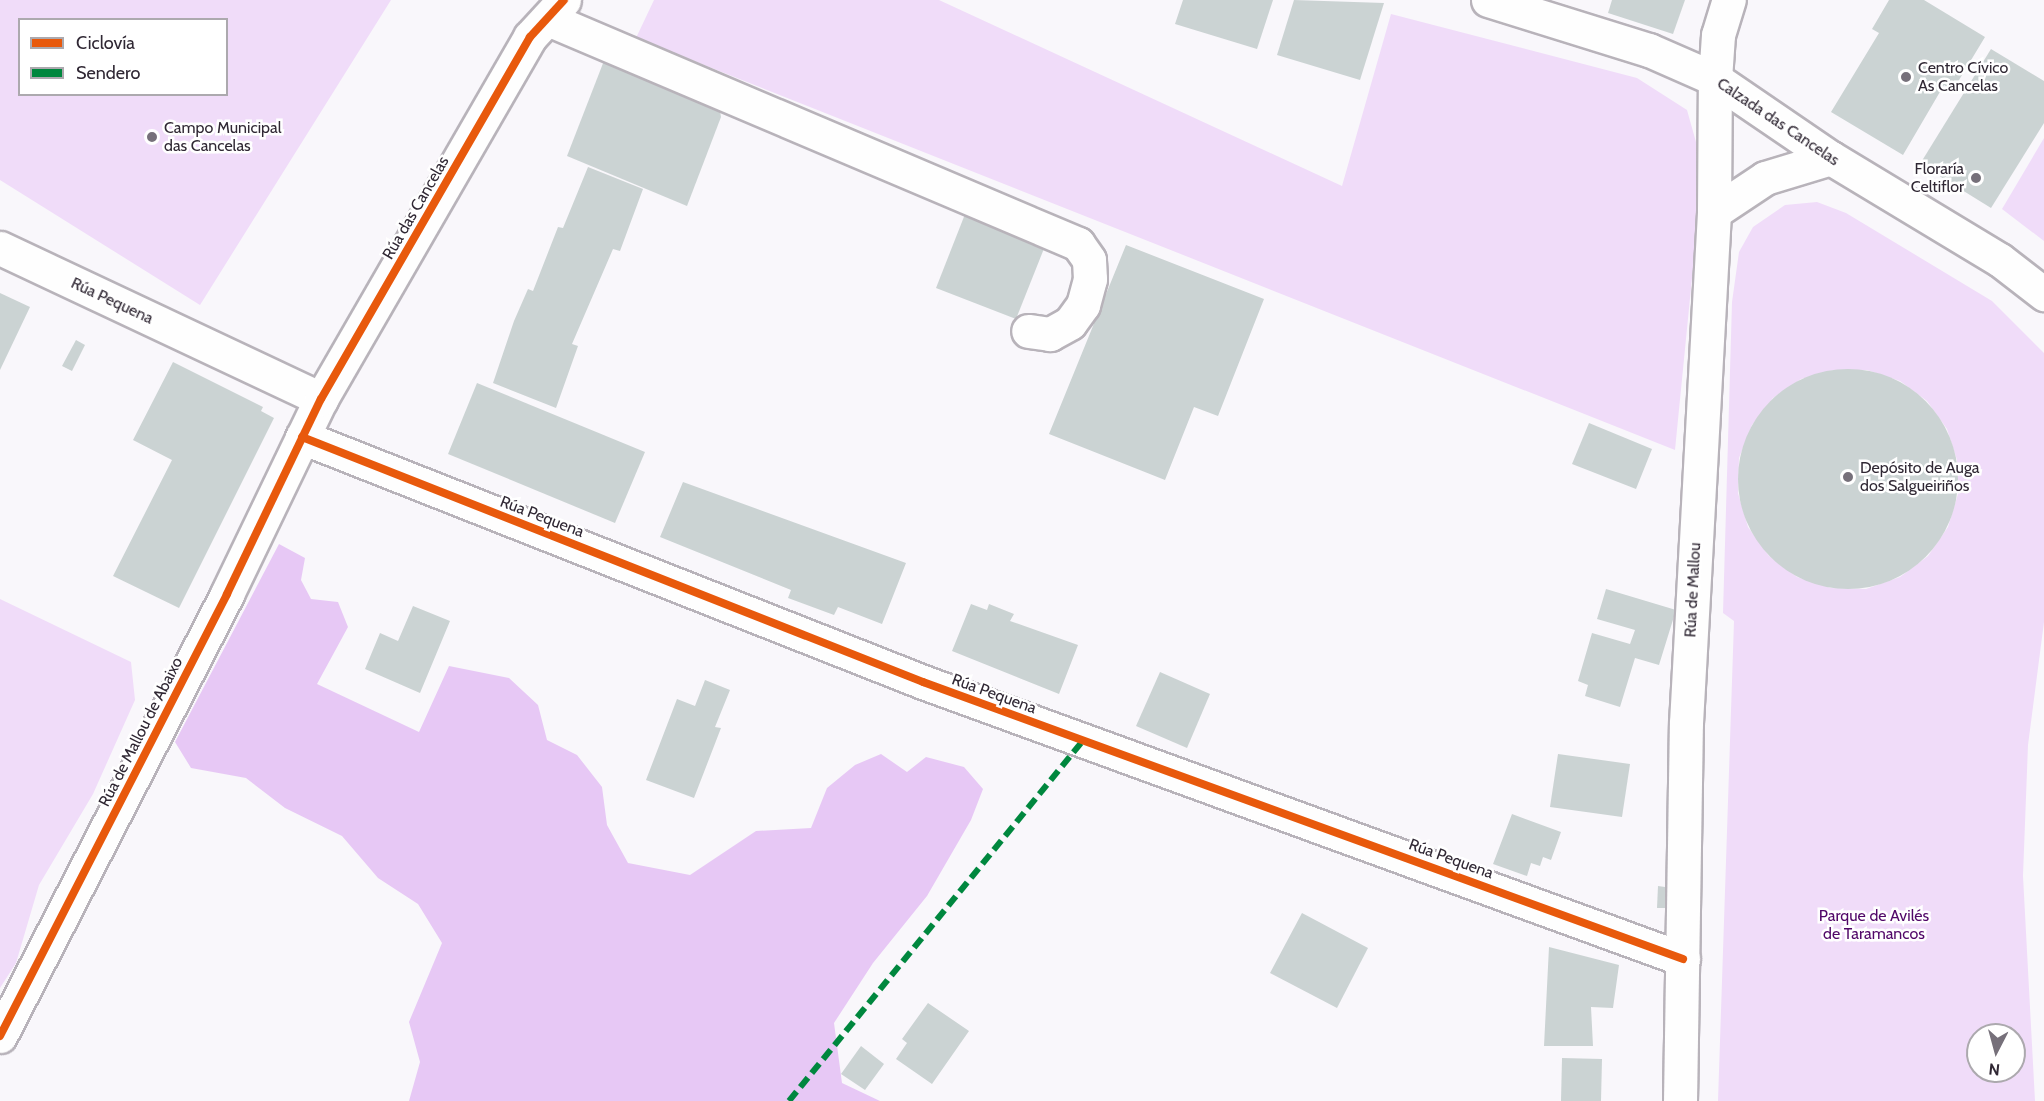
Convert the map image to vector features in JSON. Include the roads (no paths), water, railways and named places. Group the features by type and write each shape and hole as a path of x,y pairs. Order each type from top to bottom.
{"street":[{"name":"Calzada das Cancelas","path":"1488,0 1649,50 1715,79 1832,158 2000,260 2044,294"},
{"name":"Rúa de Mallou","path":"1680,1101 1686,723 1714,212 1715,79 1718,35 1729,0"},
{"path":"544,14 1078,244 1089,260 1090,279 1083,305 1070,323 1050,334 1028,331"},
{"name":"Rúa das Cancelas","path":"302,437 321,399 544,14"},
{"path":"1714,212 1765,178 1832,158"},
{"name":"Rúa Pequena","path":"0,248 321,399"},
{"name":"Rúa Pequena","path":"302,437 923,682 1683,959"},
{"name":"Rúa de Mallou de Abaixo","path":"0,1036 227,594 302,437"}],"place":[{"name":"Centro Cívico As Cancelas","path":"1906,77"},
{"name":"Campo Municipal das Cancelas","path":"152,137"},
{"name":"Floraría Celtiflor","path":"1976,178"},
{"name":"Depósito de Auga dos Salgueiriños","path":"1848,477"}],"park label":[{"name":"Parque de Avilés de Taramancos","path":"1874,925"}]}
